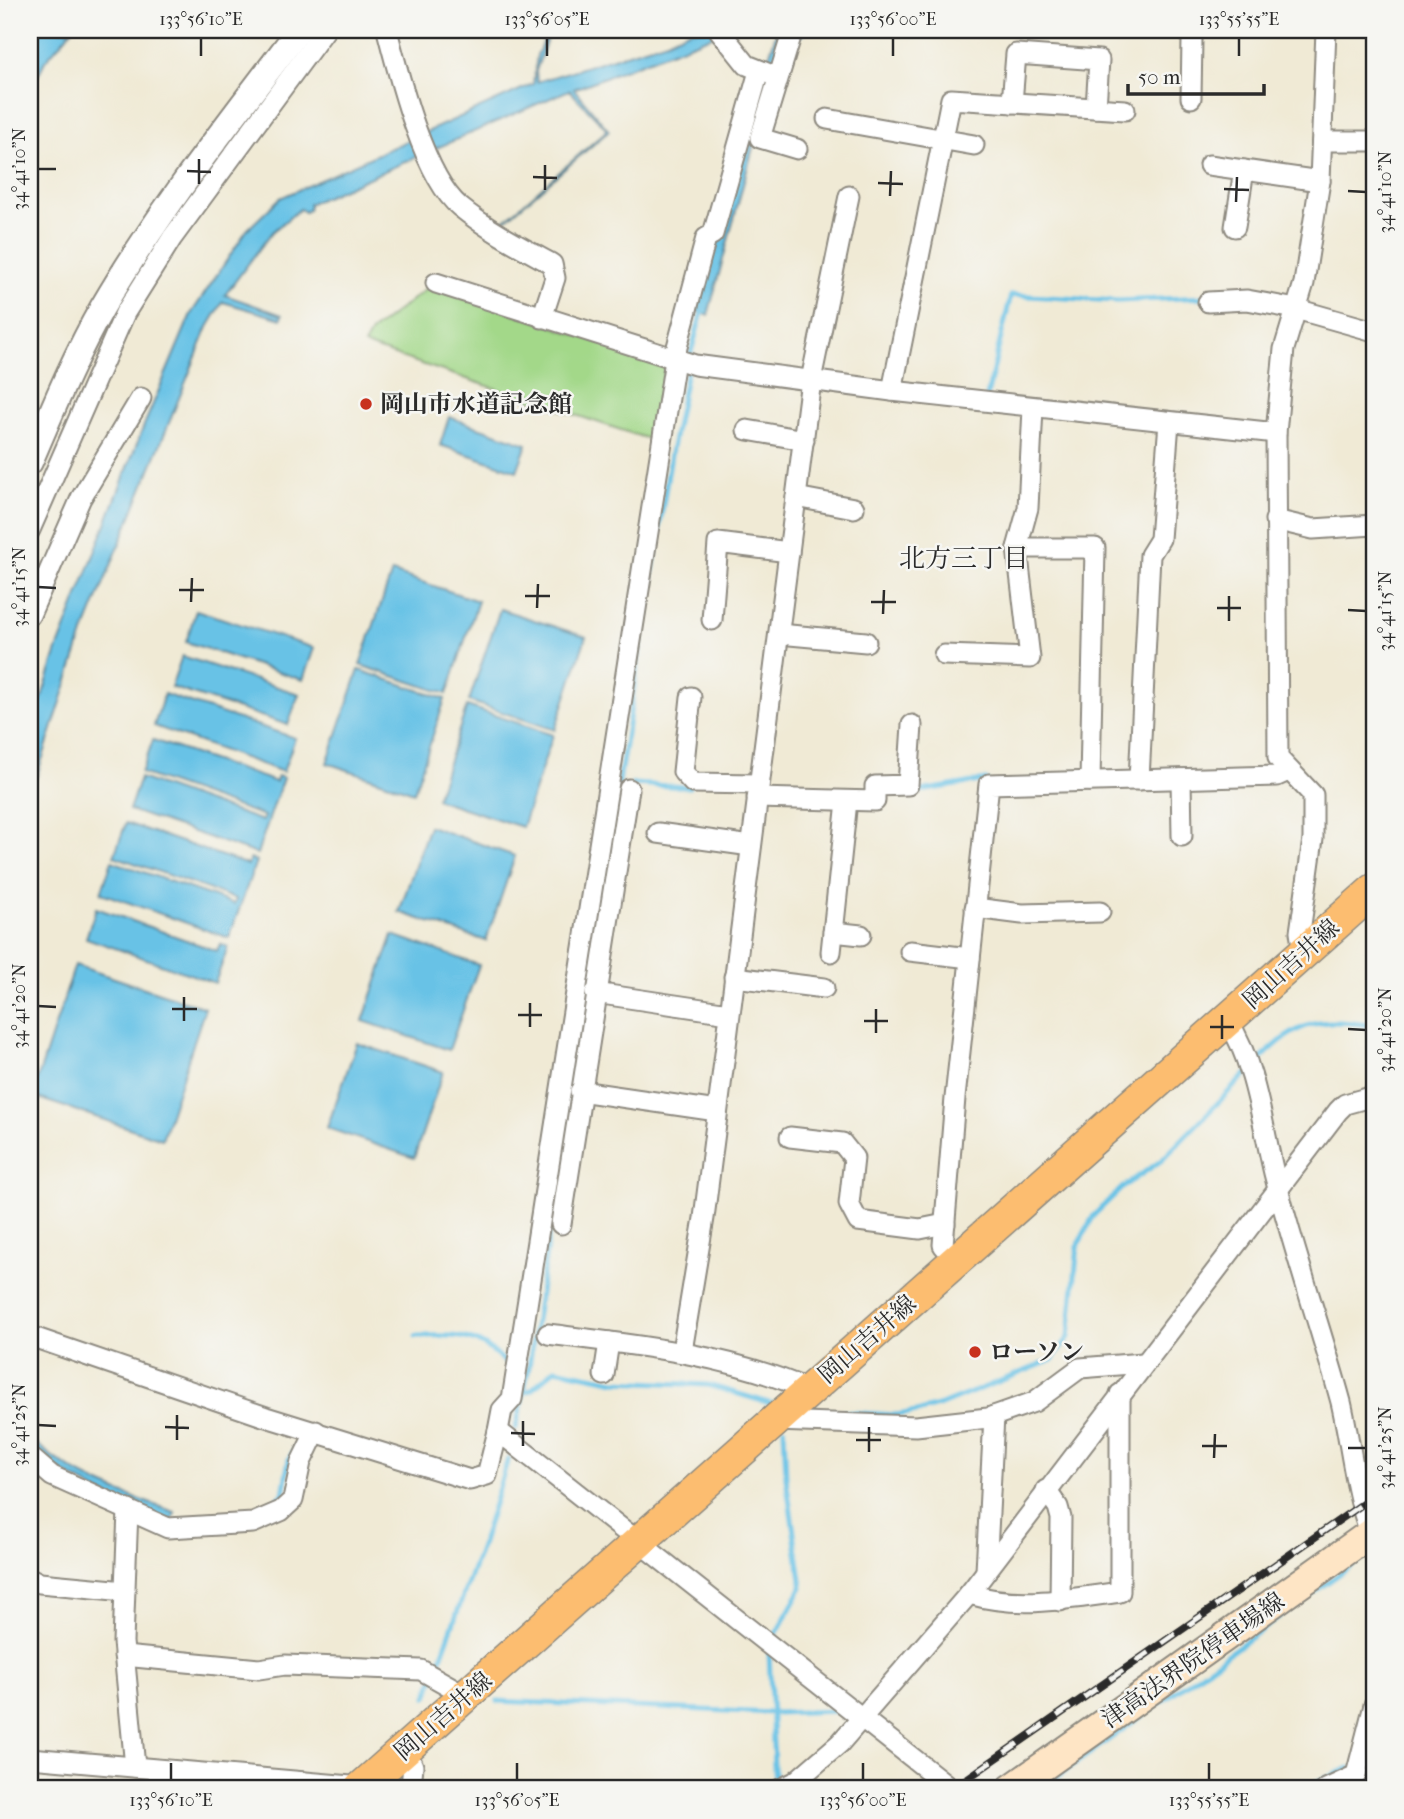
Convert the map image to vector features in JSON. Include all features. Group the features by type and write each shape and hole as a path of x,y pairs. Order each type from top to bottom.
{"main road":[{"name":"岡山吉井線","path":"361,1788 640,1545 956,1260 1374,890"},
{"name":"津高法界院停車場線","path":"1012,1789 1373,1536"}],"street":[{"path":"30,463 101,310 140,246 299,30"},
{"path":"30,530 125,313 172,239 325,30"},
{"path":"387,30 406,101 436,179 459,206 552,264 555,278 542,318"},
{"path":"30,1336 470,1480 487,1475 502,1410 512,1399 611,834 684,362 706,239 713,234 768,74 793,30"},
{"path":"1187,30 1192,39 1191,98"},
{"path":"1303,953 1300,932 1313,839 1313,795 1303,782 1287,771 1278,758 1276,433 1284,349 1304,283 1320,181 1326,30"},
{"path":"720,32 747,65 768,74"},
{"path":"1012,103 1016,54 1099,60 1096,108"},
{"path":"768,74 760,138 797,149"},
{"path":"893,386 951,99 1125,110"},
{"path":"827,119 974,145"},
{"path":"1322,141 1374,141"},
{"path":"1209,166 1320,181"},
{"path":"1235,227 1244,170"},
{"path":"682,1351 717,1111 812,375 849,196"},
{"path":"436,283 684,362 812,375 1033,408 1276,433"},
{"path":"1208,302 1247,300 1296,309 1374,331"},
{"path":"30,615 81,498 141,398"},
{"path":"944,654 1030,658 1017,548 1028,508 1033,408"},
{"path":"1139,775 1150,555 1160,539 1169,422"},
{"path":"747,430 804,440"},
{"path":"796,497 854,508"},
{"path":"1275,520 1313,529 1374,525"},
{"path":"712,620 718,543 789,552"},
{"path":"1017,548 1095,548 1090,777"},
{"path":"779,634 866,642"},
{"path":"691,698 683,772 693,783 757,791 875,802 876,786 908,785 912,725"},
{"path":"956,1260 943,1245 989,784 1139,775 1181,779 1277,776 1287,771"},
{"path":"1181,779 1182,836"},
{"path":"561,1224 595,993 611,834 629,789"},
{"path":"831,952 847,801"},
{"path":"658,833 751,846"},
{"path":"975,908 1022,914 1100,912"},
{"path":"833,932 861,935"},
{"path":"910,951 970,958"},
{"path":"734,977 824,988"},
{"path":"595,993 729,1013"},
{"path":"1228,1021 1237,1035 1249,1071 1278,1187 1328,1355 1373,1536"},
{"path":"580,1091 717,1111"},
{"path":"780,1789 795,1782 840,1743 969,1594 1278,1187 1345,1104 1374,1096"},
{"path":"790,1138 842,1143 854,1158 849,1204 858,1221 920,1229 945,1224"},
{"path":"548,1334 682,1351 786,1380 789,1412 916,1426 994,1416 1034,1402 1080,1368 1143,1363"},
{"path":"604,1376 609,1342"},
{"path":"969,1594 1019,1602 1060,1601 1119,1592 1120,1394"},
{"path":"986,1571 994,1416"},
{"path":"30,1457 52,1476 168,1528 253,1523 281,1511 293,1500 302,1462 316,1431"},
{"path":"498,1431 952,1789"},
{"path":"1046,1490 1058,1507 1061,1518 1060,1601"},
{"path":"128,1510 124,1656 135,1767"},
{"path":"30,1578 40,1583 125,1591"},
{"path":"124,1656 259,1669 285,1665 421,1670 467,1696"},
{"path":"1326,1789 1356,1775 1374,1705"},
{"path":"406,1749 413,1766 411,1788 432,1789"},
{"path":"30,1758 361,1788"}],"green space":[{"path":"431,285 665,365 654,441 364,345 372,331"},
{"path":"1368,1767 1374,1772 1374,1789 1339,1789"}],"water":[{"path":"30,30 72,30 45,61 30,92"},
{"path":"690,30 727,30 574,89 609,131 497,227 605,132 606,128 569,90 309,204 309,209 305,212 300,209 272,232 225,295 282,315 281,319 223,302 208,327 83,634 30,797 30,734 57,650 145,423 191,314 247,230 280,198 533,84 537,55 545,38 547,39 536,71 537,82 667,41"},
{"path":"777,30 790,30 769,88 708,315 696,311 714,239"},
{"path":"449,417 527,444 517,471 440,445"},
{"path":"392,572 478,601 447,694 360,665"},
{"path":"500,609 586,637 555,730 469,701"},
{"path":"196,610 314,648 303,680 186,642"},
{"path":"182,656 299,694 288,725 171,687"},
{"path":"359,670 445,699 414,792 327,763"},
{"path":"164,694 295,738 283,772 154,726"},
{"path":"467,706 553,735 522,827 436,799"},
{"path":"153,740 276,782 278,776 283,778 257,854 129,810 140,778 262,821 264,816 141,773"},
{"path":"126,823 248,865 250,859 256,861 229,938 101,893 112,861 234,904 236,899 114,856"},
{"path":"429,826 515,856 486,941 399,912"},
{"path":"96,908 217,951 220,944 228,947 215,983 86,938"},
{"path":"393,935 479,965 449,1050 363,1021"},
{"path":"75,965 205,1008 162,1139 32,1096"},
{"path":"357,1043 443,1072 414,1158 327,1128"},
{"path":"30,1437 61,1463 97,1483 175,1512 171,1523 97,1491 30,1453"}],"waterway":[{"path":"797,36 807,30"},
{"path":"987,396 1011,295 1118,301 1205,297"},
{"path":"594,940 672,448 690,356 703,309"},
{"path":"909,793 986,780"},
{"path":"633,784 689,787"},
{"path":"1253,1067 1281,1041 1306,1026 1335,1022 1374,1026"},
{"path":"516,1428 529,1367 574,1064"},
{"path":"806,1410 896,1415 917,1412 1052,1360 1069,1337 1078,1245 1094,1215 1123,1187 1162,1160 1246,1074"},
{"path":"416,1336 465,1338 484,1345 505,1362"},
{"path":"524,1392 531,1390 555,1369 616,1381 708,1385 776,1405"},
{"path":"771,1643 802,1587 786,1478 784,1428"},
{"path":"270,1507 283,1494 289,1459 302,1437"},
{"path":"427,1697 481,1546 508,1459"},
{"path":"1040,1789 1374,1549"},
{"path":"769,1652 775,1789"},
{"path":"497,1701 773,1713 839,1711"},
{"path":"1363,1765 1374,1762"},
{"path":"1302,1789 1350,1768"}],"railway":[{"path":"952,1789 1374,1496"}],"place":[{"name":"岡山市水道記念館","path":"366,404"},
{"name":"ローソン","path":"975,1352"}],"district":[{"name":"北方三丁目","path":"964,558"}]}
